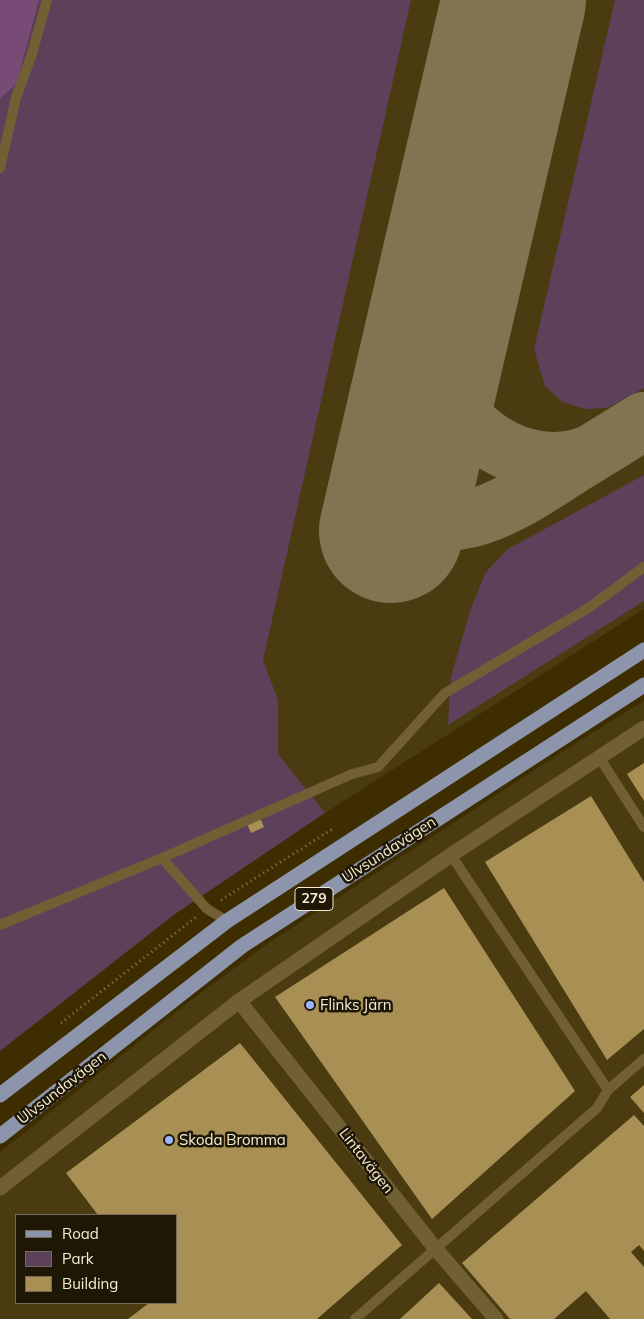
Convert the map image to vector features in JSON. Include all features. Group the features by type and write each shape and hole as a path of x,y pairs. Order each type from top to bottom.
{"main road":[{"name":"Ulvsundavägen","path":"0,1095 227,921 644,650"},
{"name":"Ulvsundavägen","path":"0,1136 242,946 644,685"}],"street":[{"path":"0,1188 239,1001 451,855 644,728"},
{"name":"Lintavägen","path":"239,1001 435,1248 496,1319"}],"lane":[{"path":"0,168 16,98 32,54 47,0"},
{"path":"0,925 162,858 352,774 378,767 445,693 590,607 644,567"},
{"path":"599,757 644,826"},
{"path":"451,855 608,1090"},
{"path":"162,858 207,909 227,921"},
{"path":"355,1319 596,1108 608,1090 644,1059"}],"shaded area":[{"path":"0,0 39,0 17,83 0,99"},
{"path":"39,0 644,0 644,609 325,813 169,878 0,141 0,99 17,83"},
{"path":"644,701 644,1319 0,1319 0,1152 190,1001 267,944"}],"green space":[{"path":"39,0 411,0 263,660 278,700 278,754 325,813 175,914 0,1051 0,99 17,83"},
{"path":"615,0 644,0 644,388 607,408 584,409 561,401 545,386 534,349"},
{"path":"644,475 644,601 448,725 451,677 471,608 486,572 508,549"}],"building":[{"path":"644,763 644,801 627,774"},
{"path":"591,796 644,882 644,1029 607,1060 485,862"},
{"path":"260,818 264,827 251,833 247,824"},
{"path":"444,888 575,1091 432,1219 275,997"},
{"path":"240,1043 402,1245 317,1319 128,1319 148,1304 178,1304 178,1214 97,1214 66,1173"},
{"path":"644,1085 644,1113 630,1097"},
{"path":"634,1115 644,1126 644,1251 639,1245 631,1252 644,1267 644,1319 610,1319 586,1291 554,1319 510,1319 462,1263"},
{"path":"439,1283 472,1319 400,1319"}],"taxiway":[{"path":"441,313 440,350 442,376 455,405 469,423 486,438 505,449 526,457 548,461 570,460 592,453"},
{"path":"405,469 407,493 416,509 438,520 458,521 501,508 644,421"}],"runway":[{"path":"391,531 514,0"}],"place":[{"name":"Flinks Järn","path":"310,1005"},
{"name":"Skoda Bromma","path":"169,1140"}]}
